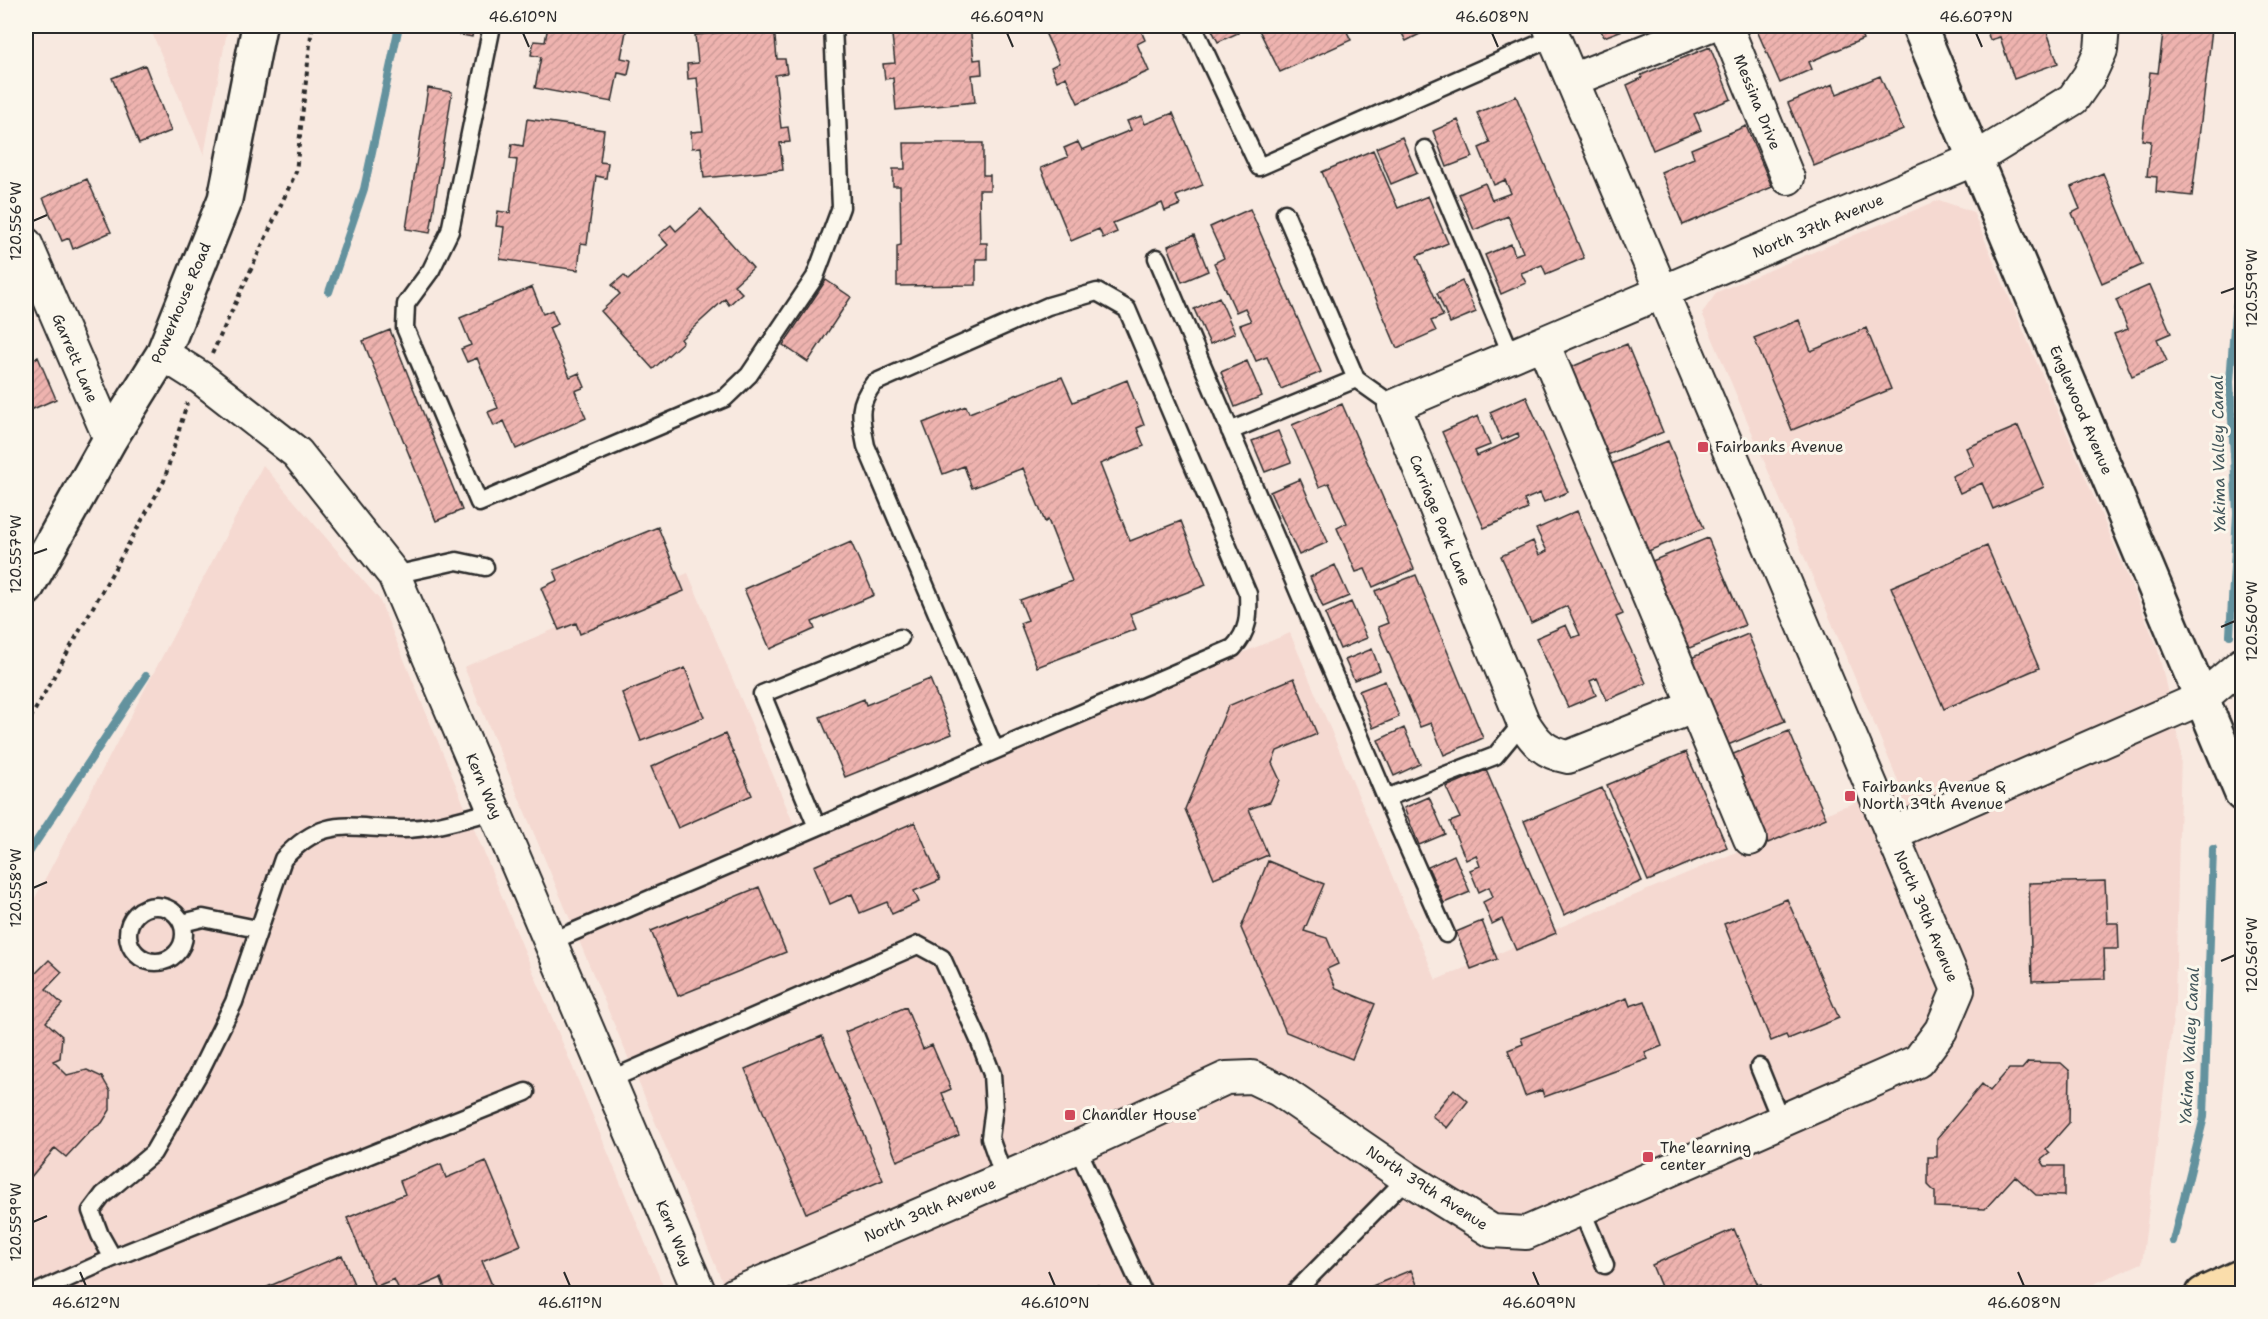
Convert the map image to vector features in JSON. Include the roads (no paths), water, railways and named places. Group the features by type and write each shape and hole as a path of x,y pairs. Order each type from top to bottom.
{"main road":[{"path":"2203,1293 2242,1276"}],"street":[{"name":"Powerhouse Road","path":"26,589 110,439 163,354 225,199 259,26"},
{"path":"1572,81 1708,26"},
{"name":"Messina Drive","path":"1726,26 1788,178"},
{"name":"Englewood Avenue","path":"1919,26 2242,795"},
{"name":"North 37th Avenue","path":"1662,293 1975,159 2073,99 2089,76 2101,50 2103,26"},
{"path":"1551,32 1892,834"},
{"name":"Garrett Lane","path":"26,244 110,439"},
{"path":"1394,406 1662,293"},
{"path":"1543,343 1750,839"},
{"name":"Kern Way","path":"163,354 201,378 297,453 394,575 700,1293"},
{"name":"Carriage Park Lane","path":"1394,406 1523,722 1534,741 1549,752 1568,757 1693,707"},
{"name":"North 39th Avenue","path":"735,1293 1004,1178 1226,1078 1251,1077 1279,1090 1407,1178 1492,1231 1526,1233 1918,1061 1941,1030 1958,990 1892,834 2202,698 2242,664"}],"lane":[{"path":"492,26 450,231 431,270 406,304 405,328 480,503 725,398 749,375 815,277 841,207 833,26"},
{"path":"1193,26 1259,167 1551,32"},
{"path":"1425,149 1512,356"},
{"path":"1285,213 1356,379 1394,406"},
{"path":"1157,258 1446,934"},
{"path":"550,942 1233,648 1244,636 1249,616 1248,594 1127,309 1097,292 1048,306 874,383 866,394 859,413 866,446 995,750"},
{"path":"1230,431 1356,379"},
{"path":"394,575 457,561 485,567"},
{"path":"816,827 762,694 900,638"},
{"path":"1386,798 1495,756 1523,722"},
{"path":"113,1258 100,1235 91,1211 103,1195 153,1153 198,1075 234,1002 257,929 283,859 297,844 316,832 348,825 403,829 431,826 494,811"},
{"path":"182,922 203,918 257,929"},
{"path":"609,1080 918,945 942,958 992,1074 994,1107 990,1138 1004,1178"},
{"path":"1759,1067 1781,1121"},
{"path":"33,1293 113,1258 526,1092"},
{"path":"1077,1146 1144,1293"},
{"path":"1293,1293 1407,1178"},
{"path":"1581,1209 1605,1265"}],"waterway":[{"path":"329,292 364,189 399,26"},
{"name":"Yakima Valley Canal","path":"2230,635 2237,513 2230,382 2235,313 2242,273"},
{"path":"26,857 146,676"},
{"name":"Yakima Valley Canal","path":"2173,1241 2204,1117 2213,849"}],"place":[{"name":"Fairbanks Avenue","path":"1703,447"},
{"name":"Fairbanks Avenue & North 39th Avenue","path":"1850,796"},
{"name":"Chandler House","path":"1070,1115"},
{"name":"The learning center","path":"1648,1157"}]}
